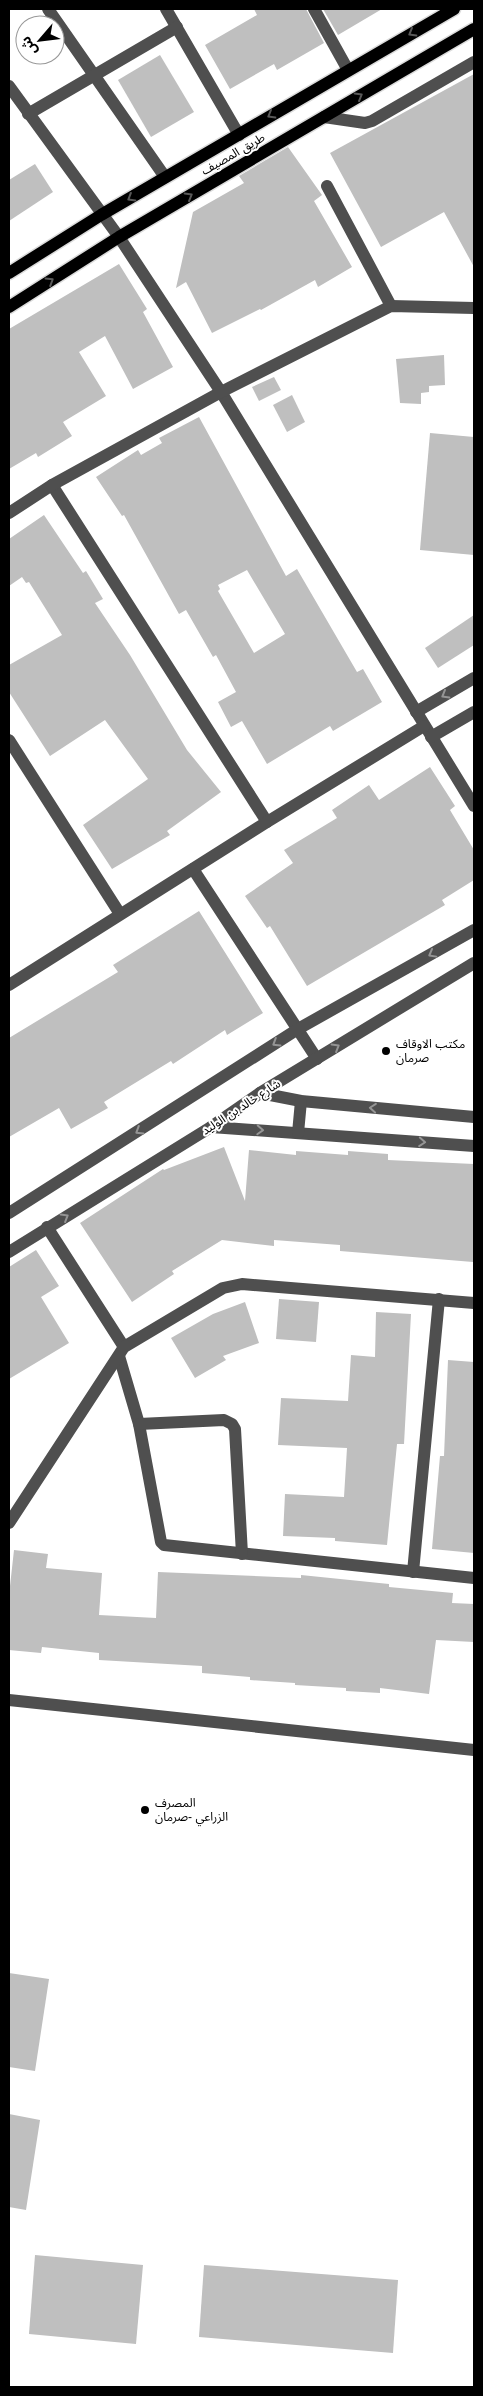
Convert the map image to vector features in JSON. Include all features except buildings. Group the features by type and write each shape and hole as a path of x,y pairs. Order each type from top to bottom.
{"main road":[{"name":"طريق المصيف","path":"9,273 165,177 454,9"},
{"name":"طريق المصيف","path":"9,307 119,237 474,29"}],"street":[{"path":"48,9 165,177"},
{"path":"166,9 239,134"},
{"path":"314,9 348,70"},
{"path":"28,114 177,28"},
{"path":"324,117 365,123 372,121 474,62"},
{"path":"9,86 101,215 119,237 221,392 474,806"},
{"path":"327,186 391,306"},
{"path":"9,513 52,485 221,392 391,306 474,308"},
{"path":"52,485 267,822"},
{"path":"416,712 474,678"},
{"path":"9,985 267,822 427,731 474,712"},
{"path":"9,740 120,914"},
{"path":"193,869 317,1059"},
{"path":"9,1213 298,1029 474,930"},
{"name":"شارع خالد بن الوليد","path":"9,1252 211,1128 260,1094 474,963"},
{"path":"260,1094 301,1101 474,1117"},
{"path":"298,1132 301,1101"},
{"path":"211,1128 298,1132 474,1146"},
{"path":"47,1227 121,1351 139,1424 161,1542 164,1545 474,1578"},
{"path":"9,1523 121,1351 223,1288 235,1284 474,1303"},
{"path":"413,1572 439,1300"},
{"path":"139,1424 224,1420 232,1424 235,1429 242,1554"},
{"path":"9,1700 474,1750"}],"place":[{"name":"مكتب الاوقاف صرمان","path":"386,1051"},
{"name":"المصرف الزراعي -صرمان","path":"145,1810"}]}
